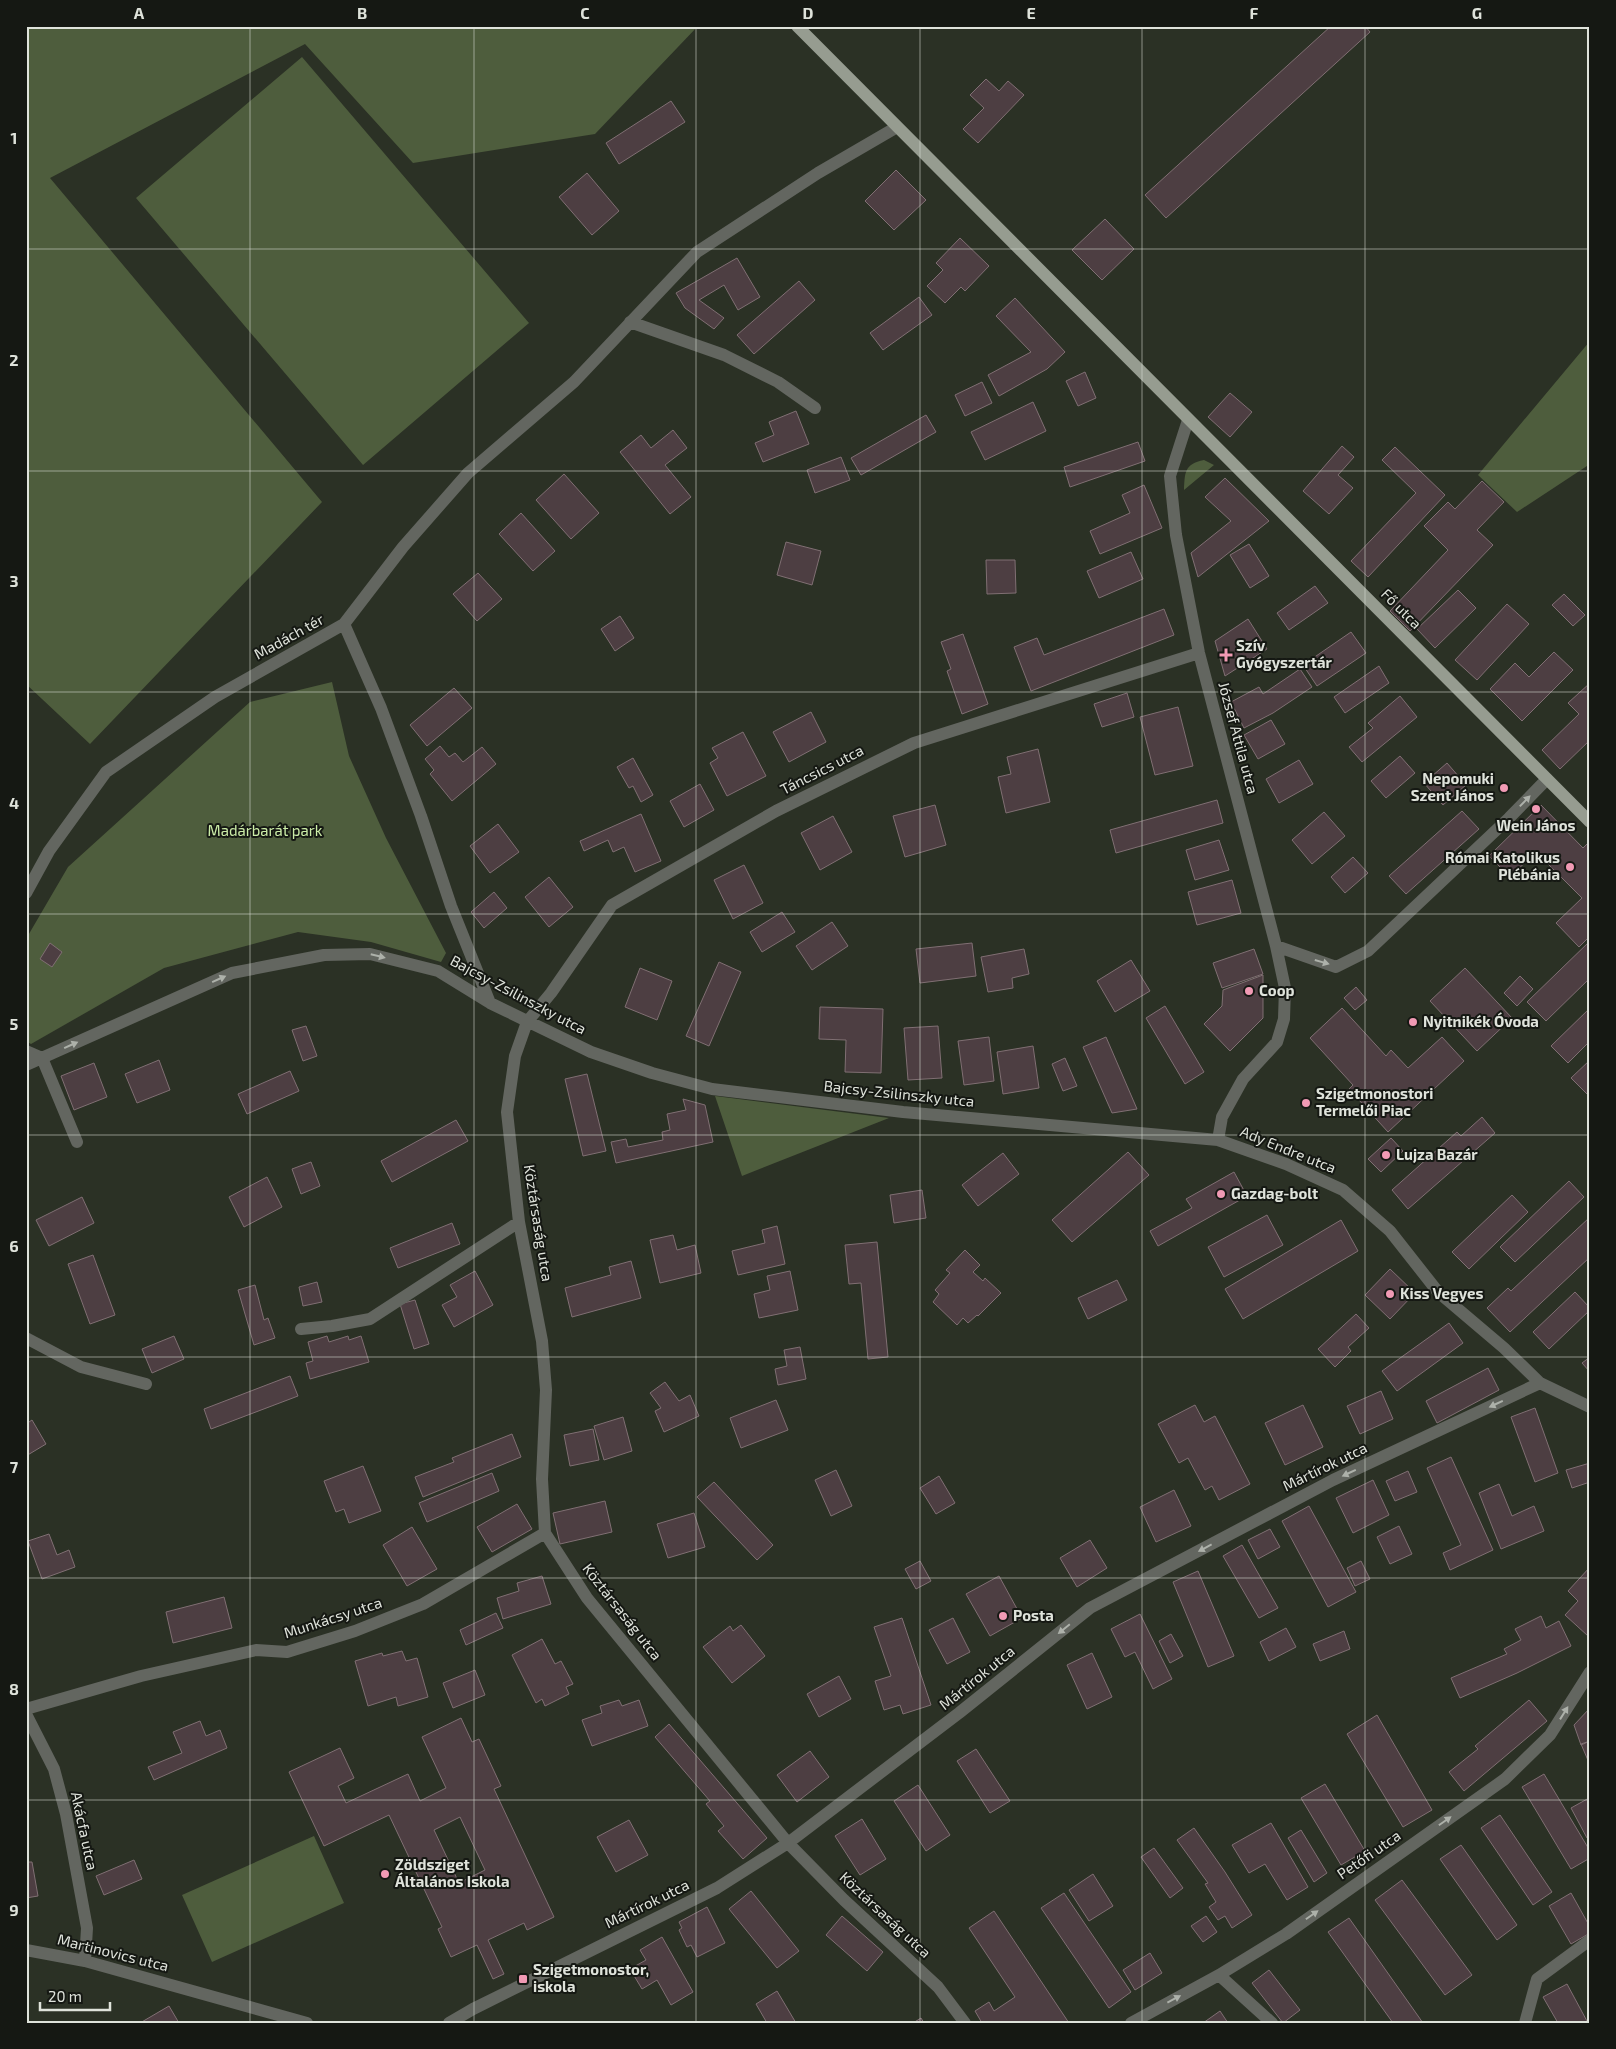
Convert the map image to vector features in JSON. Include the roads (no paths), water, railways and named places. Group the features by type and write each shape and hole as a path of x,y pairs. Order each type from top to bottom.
{"main road":[{"name":"Fő utca","path":"797,26 1590,822"}],"street":[{"path":"344,624 404,547 468,473 574,382 697,252 818,173 897,126"},
{"path":"630,322 724,355 778,382 815,408"},
{"name":"József Attila utca","path":"1188,420 1170,476 1176,535 1198,653 1276,946 1285,988 1284,1019 1277,1042 1243,1078 1222,1117 1218,1140"},
{"name":"Madách tér","path":"26,893 49,851 106,772 215,697 344,624 382,708 422,816 451,906 490,1003"},
{"name":"Táncsics utca","path":"527,1022 551,993 612,906 776,811 914,743 1198,653"},
{"path":"1276,946 1336,967 1368,951 1509,818 1547,779"},
{"name":"Bajcsy-Zsilinszky utca","path":"26,1065 232,973 324,955 370,954 438,971 490,1003 591,1052 652,1073 712,1088 903,1112 1218,1140"},
{"name":"Köztársaság utca","path":"527,1022 515,1056 507,1112 519,1222 542,1340 544,1360 546,1390 542,1479 545,1533 587,1598 788,1843 844,1900 938,1987 965,2023"},
{"path":"26,1051 42,1058 77,1142"},
{"name":"Ady Endre utca","path":"1218,1140 1286,1164 1343,1190 1390,1231 1438,1292 1504,1348 1540,1383 1590,1407"},
{"path":"301,1328 332,1326 370,1319 519,1222"},
{"path":"26,1338 81,1367 146,1384"},
{"name":"Mártírok utca","path":"450,2023 482,2005 717,1888 788,1843 959,1714 1090,1608 1333,1480 1540,1383"},
{"name":"Munkácsy utca","path":"26,1709 142,1676 256,1650 287,1652 355,1631 423,1604 545,1533"},
{"name":"Petőfi utca","path":"1131,2023 1219,1975 1286,1934 1505,1779 1550,1735 1590,1672"},
{"name":"Akácfa utca","path":"26,1714 54,1769 66,1814 87,1928 85,1961"},
{"path":"1525,2023 1537,1979 1590,1940"},
{"name":"Martinovics utca","path":"26,1950 85,1961 307,2023"},
{"path":"1219,1975 1272,2023"}],"place":[{"name":"Szív Gyógyszertár","path":"1226,655"},
{"name":"Nepomuki Szent János","path":"1504,788"},
{"name":"Wein János","path":"1536,809"},
{"name":"Római Katolikus Plébánia","path":"1570,867"},
{"name":"Coop","path":"1249,991"},
{"name":"Nyitnikék Óvoda","path":"1413,1022"},
{"name":"Szigetmonostori Termelői Piac","path":"1306,1103"},
{"name":"Lujza Bazár","path":"1386,1155"},
{"name":"Gazdag-bolt","path":"1221,1194"},
{"name":"Kiss Vegyes","path":"1390,1294"},
{"name":"Posta","path":"1003,1616"},
{"name":"Zöldsziget Általános Iskola","path":"385,1874"},
{"name":"Szigetmonostor, iskola","path":"523,1979"}],"park label":[{"name":"Madárbarát park","path":"265,831"}]}
